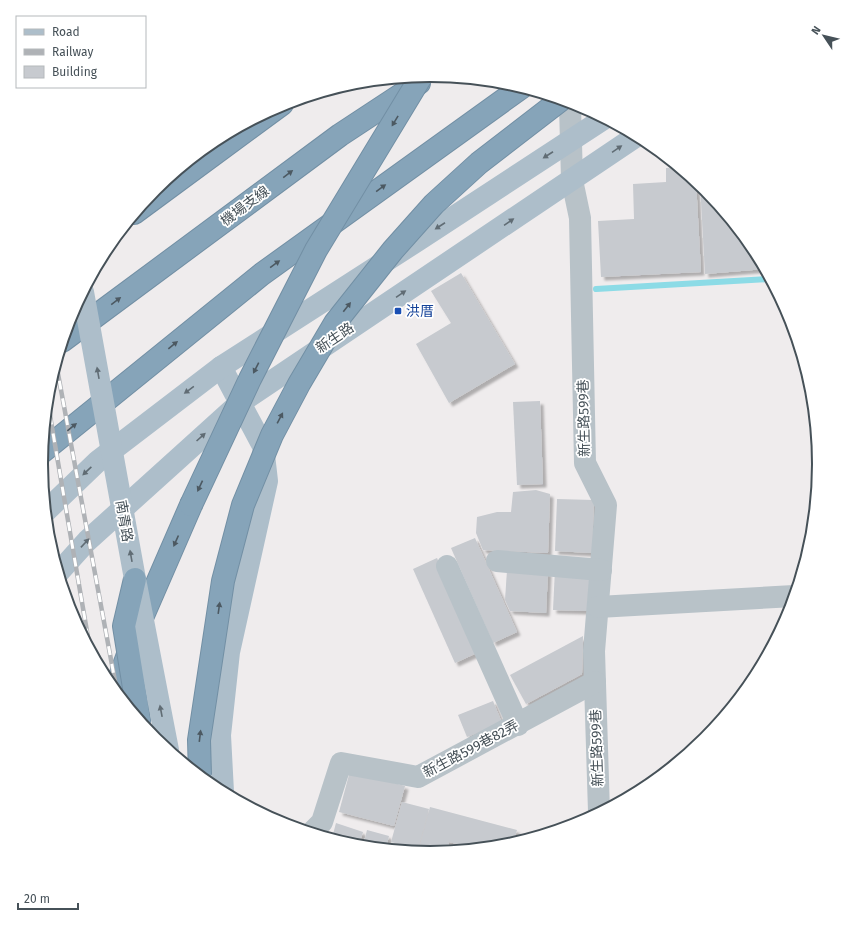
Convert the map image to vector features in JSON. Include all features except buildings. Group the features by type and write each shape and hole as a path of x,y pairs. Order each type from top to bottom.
{"highway":[{"path":"117,683 138,627 191,505 250,379 316,250 418,82"},
{"name":"機場支線","path":"70,336 340,135 421,82"},
{"path":"49,447 262,274 516,92"},
{"path":"200,769 199,740 223,582 243,506 272,435 299,384 335,323 393,250 434,204 479,162 562,106"},
{"path":"156,198 254,125"},
{"path":"135,579 124,626 138,709"}],"main road":[{"path":"50,507 98,461 220,366 420,239 600,121"},
{"name":"新生路","path":"63,567 87,541 241,402 632,140"},
{"name":"南青路","path":"85,300 166,740"},
{"path":"220,366 241,402 263,446 268,481 229,652 220,735 223,784"}],"lane":[{"name":"新生路599巷","path":"567,107 572,139 572,180 580,218 585,463 606,505 594,651 599,806"},
{"path":"497,562 601,570"},
{"path":"447,566 518,724"},
{"path":"598,606 788,596"},
{"name":"新生路599巷82弄","path":"316,828 322,822 341,763 418,777 595,682"}],"waterway":[{"path":"596,289 765,279"}],"railway":[{"path":"58,376 115,680"},
{"path":"51,419 87,632"}],"place":[{"name":"洪厝","path":"398,311"}]}
